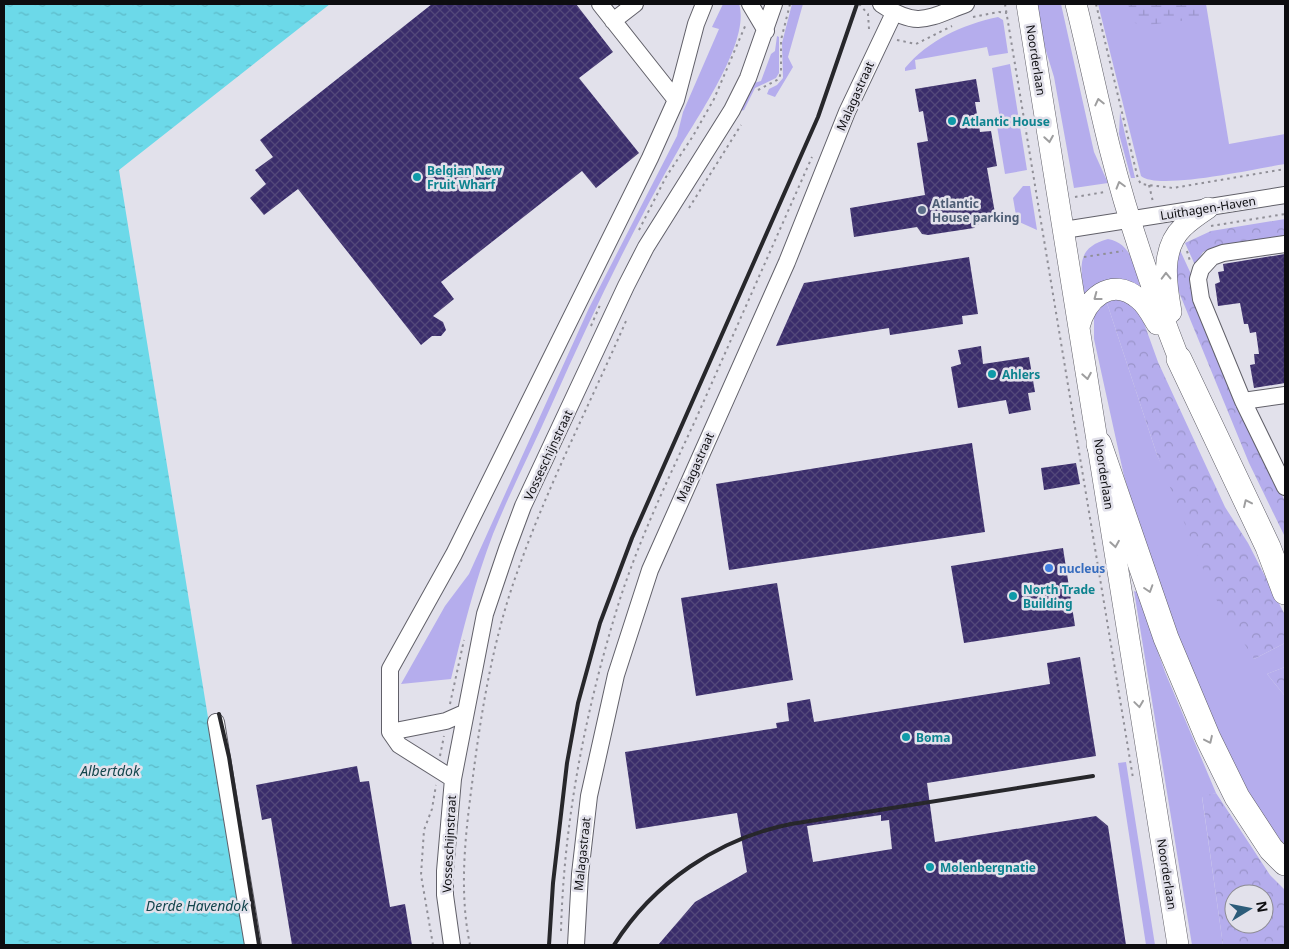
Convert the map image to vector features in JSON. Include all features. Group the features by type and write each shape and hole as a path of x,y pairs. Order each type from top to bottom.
{"highway":[{"path":"1179,359 1268,547 1285,592"},
{"path":"1099,444 1166,638 1208,738 1236,797 1271,849 1285,863"},
{"path":"1268,547 1285,574"}],"main road":[{"name":"Noorderlaan","path":"1027,4 1049,202 1064,230 1058,261 1079,328 1178,945"},
{"path":"1076,4 1130,220 1179,359"},
{"path":"1179,359 1167,288 1168,259 1172,245 1182,227 1205,218"},
{"path":"1079,328 1087,306 1094,298 1104,292 1121,290 1138,298 1146,306 1179,359"}],"street":[{"path":"600,4 676,100"},
{"path":"613,21 635,4"},
{"path":"453,779 399,745 390,732 390,669 454,554 646,167 676,100 696,24 704,4"},
{"path":"750,4 766,31"},
{"name":"Vosseschijnstraat","path":"452,945 445,895 445,870 453,779 464,713 485,614 523,506 626,286 646,247 732,110 757,58 774,4"},
{"name":"Malagastraat","path":"576,945 580,874 590,788 616,675 650,570 787,262 888,8 909,19 925,19 966,4"},
{"name":"Luithagen-Haven","path":"1064,230 1130,220 1205,218 1285,195"},
{"path":"1285,244 1223,253 1206,262 1200,273 1198,290 1243,401 1285,487"},
{"path":"1243,401 1285,395"},
{"path":"390,732 446,721 464,713"},
{"path":"216,722 253,945"}],"path":[{"path":"754,96 757,91 779,79 781,72 781,40 790,4"},
{"path":"859,4 868,14 870,27"},
{"path":"1005,4 1049,202 1134,784"},
{"path":"1096,4 1138,179 1145,185"},
{"path":"685,213 741,125"},
{"path":"1049,202 1145,185 1173,188 1285,169"},
{"path":"1205,218 1285,214"},
{"path":"1185,247 1193,269 1200,273"},
{"path":"1058,261 1139,248"},
{"path":"470,945 464,910 469,811 481,723 508,601 548,495 627,319"}],"green space":[{"path":"723,4 739,4 741,19 730,57 710,98 662,178 629,242 582,338 507,501 481,570 451,679 401,684 445,606 469,574 589,308 677,136 683,112 719,29 712,27"},
{"path":"792,4 803,4 788,57 793,67 775,97 767,94 769,89 777,85 783,78 782,43"},
{"path":"1037,4 1061,4 1094,152 1108,183 1074,188 1054,77 1042,38"},
{"path":"1098,4 1206,4 1229,144 1285,134 1285,164 1187,180 1151,180 1141,176"},
{"path":"1128,4 1199,4 1201,14 1196,19 1139,26 1133,21"},
{"path":"998,17 1003,20 1008,53 989,56 987,47 915,60 916,69 905,71 905,68 924,49 947,35 971,24"},
{"path":"777,36 779,37 779,73 776,78 755,88 744,110 741,111 754,83 761,81 771,54 775,51"},
{"path":"1010,64 1027,170 1005,174 996,120 1000,119 992,68"},
{"path":"1120,112 1135,178 1131,178 1119,134"},
{"path":"1023,186 1030,186 1037,230 1017,221 1013,198"},
{"path":"1285,219 1285,236 1214,247 1203,252 1195,265 1185,243 1211,231"},
{"path":"1108,239 1122,245 1131,256 1140,286 1138,288 1084,295 1082,260 1085,253 1097,243"},
{"path":"1179,248 1191,274 1191,290 1244,421 1285,501 1285,537 1249,463 1174,280"},
{"path":"1106,300 1157,455 1254,659 1285,643 1285,667 1267,674 1285,696 1285,847 1237,776 1205,707 1148,558 1124,476 1094,339 1094,313"},
{"path":"1106,300 1125,300 1140,312 1158,362 1225,507 1248,543 1285,615 1285,643 1254,659 1214,596 1157,455"},
{"path":"1134,591 1137,592 1165,672 1216,793 1202,797 1223,945 1192,945"},
{"path":"1285,667 1285,696 1267,674"},
{"path":"1126,762 1155,945 1146,945 1118,763"},
{"path":"1216,793 1270,875 1285,890 1285,945 1223,945 1202,796"}],"water":[{"name":"Albertdok","path":"4,4 330,4 119,170 245,945 4,945"}],"building":[{"name":"Belgian New Fruit Wharf","path":"432,4 576,4 613,52 579,78 639,153 596,188 582,171 441,282 454,299 433,316 443,322 446,330 441,336 432,336 421,345 298,189 264,215 250,198 266,184 255,170 273,157 260,140"},
{"path":"976,79 980,102 975,102 980,132 991,131 997,166 987,168 995,213 983,214 980,223 974,228 928,235 922,234 917,227 854,237 850,208 925,195 917,143 928,141 923,111 919,112 915,89"},
{"path":"1285,254 1285,383 1254,388 1250,365 1255,364 1254,354 1259,354 1256,332 1250,333 1248,324 1244,324 1240,303 1218,306 1215,284 1220,282 1218,272 1224,271 1223,264"},
{"path":"969,257 978,314 962,316 963,324 890,335 889,328 776,346 804,283"},
{"name":"Ahlers","path":"981,346 983,364 1029,357 1035,392 1028,393 1031,410 1009,414 1006,400 958,408 951,367 961,364 958,350"},
{"path":"972,443 985,532 729,570 716,484"},
{"path":"1076,463 1080,484 1044,490 1041,468"},
{"name":"North Trade Building","path":"1063,548 1075,626 964,643 951,566"},
{"path":"777,583 793,680 696,696 681,598"},
{"path":"1080,657 1096,756 927,783 935,842 1096,816 1108,826 1126,945 658,945 695,902 747,872 737,813 636,829 625,752 777,728 776,723 789,721 787,703 810,699 814,722 1050,684 1047,663","holes":["881,815 881,821 889,820 892,849 813,862 807,826"]},
{"path":"357,766 360,782 369,781 390,907 405,904 412,945 292,945 271,818 262,820 256,785"}],"railway":[{"path":"549,945 553,883 567,763 578,703 600,623 632,538 818,117 857,4"},
{"path":"219,714 229,757 259,945"},
{"path":"614,945 648,902 668,883 690,866 738,840 791,824 1093,776"}],"place":[{"name":"Atlantic House","path":"952,121"},
{"name":"Belgian New Fruit Wharf","path":"417,177"},
{"name":"Atlantic House parking","path":"922,210"},
{"name":"Ahlers","path":"992,374"},
{"name":"nucleus","path":"1049,568"},
{"name":"North Trade Building","path":"1013,596"},
{"name":"Boma","path":"906,737"},
{"name":"Molenbergnatie","path":"930,867"}],"water label":[{"name":"Derde Havendok","path":"197,905"}]}
